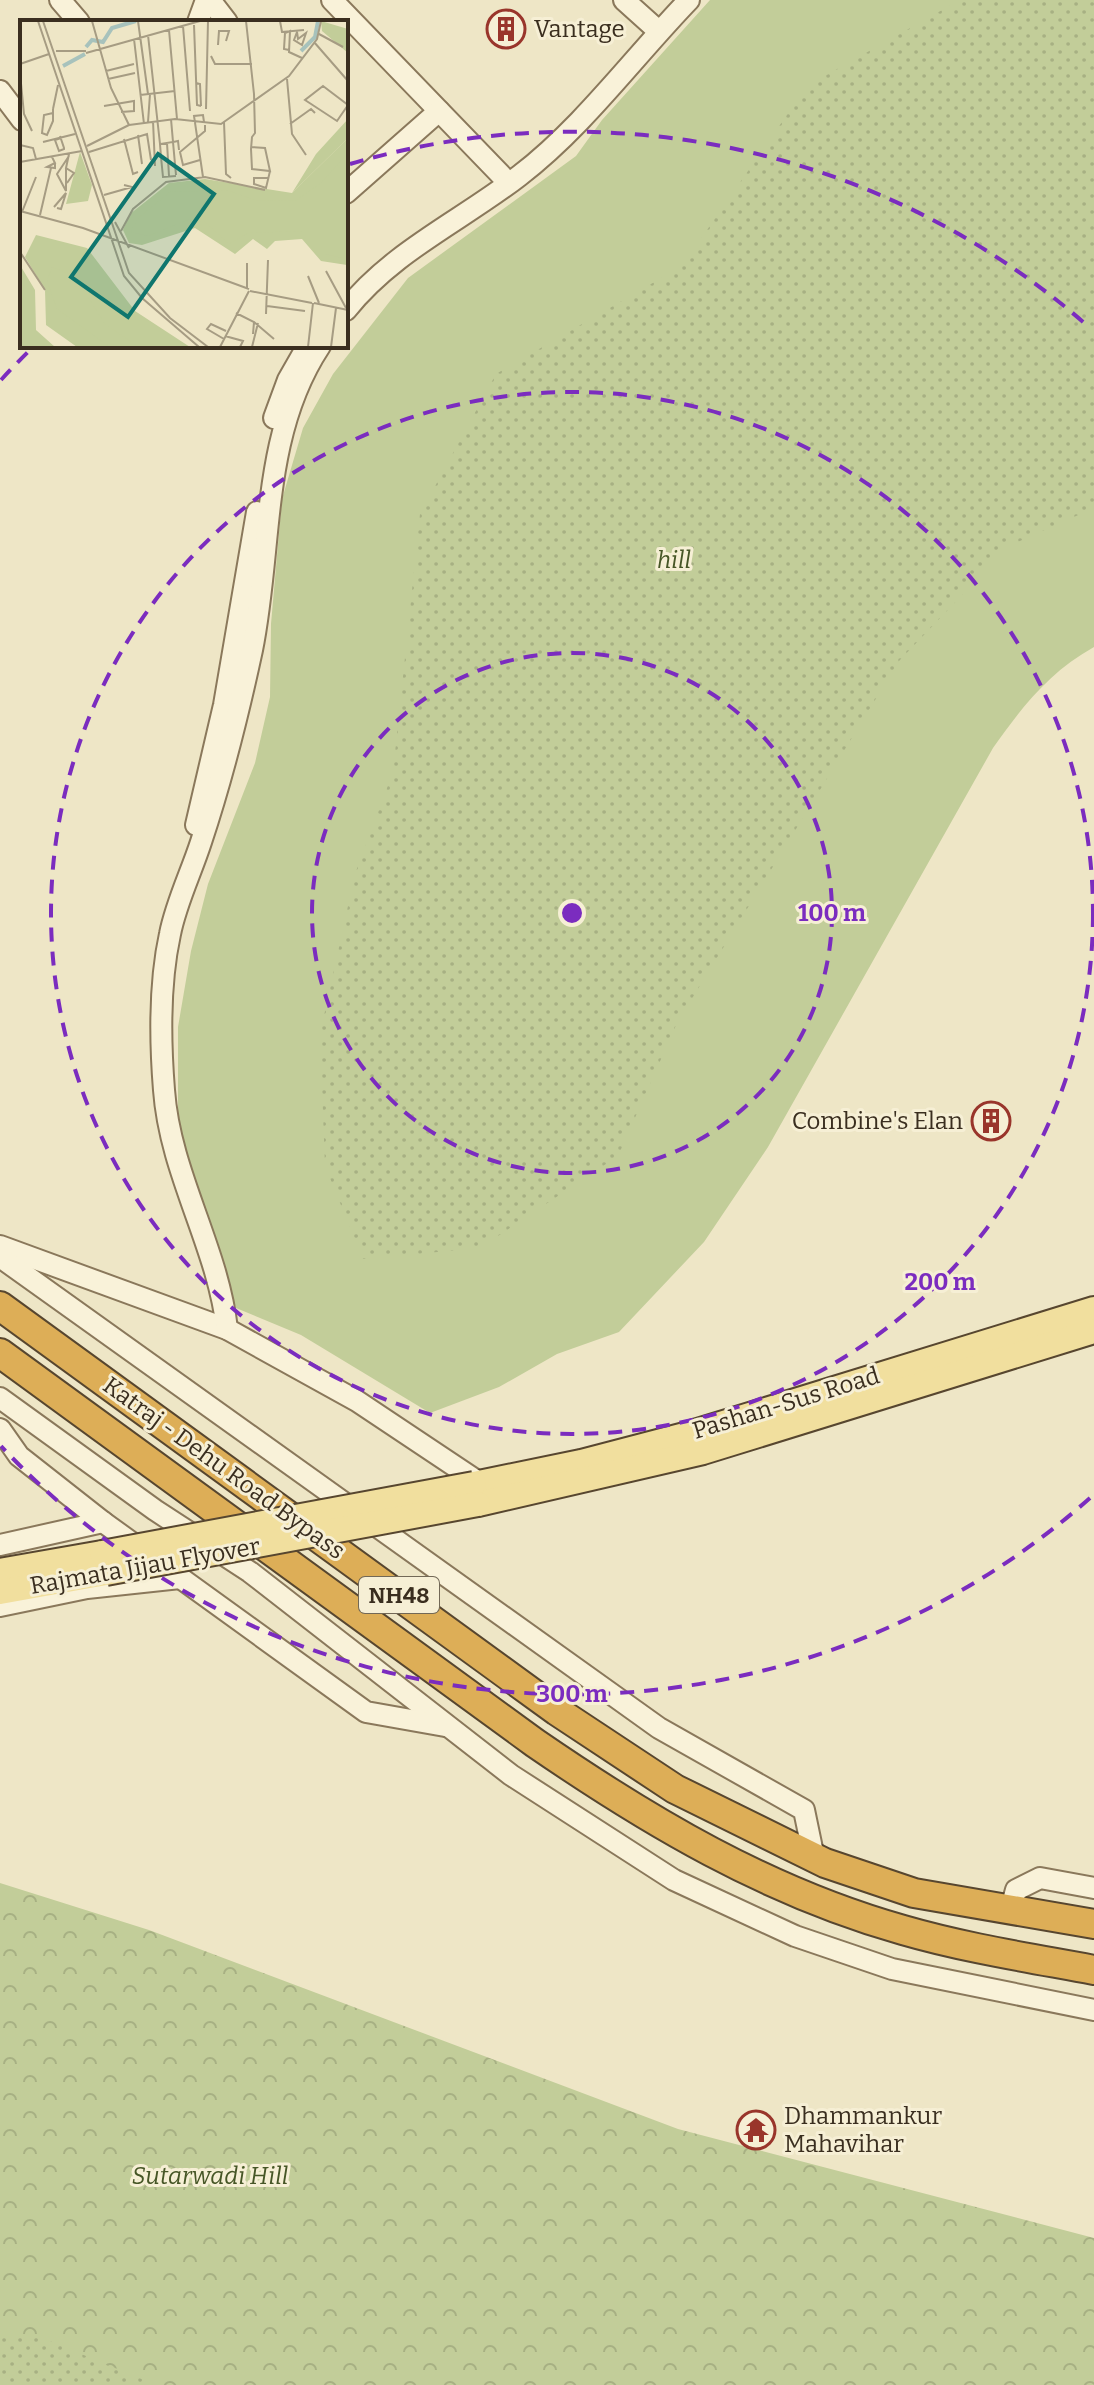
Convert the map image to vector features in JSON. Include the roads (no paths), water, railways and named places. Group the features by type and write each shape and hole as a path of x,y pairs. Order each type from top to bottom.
{"highway":[{"name":"Katraj - Dehu Road Bypass","path":"0,1306 634,1764 711,1809 814,1858 914,1893 1010,1912 1094,1924"},
{"name":"Katraj - Dehu Road Bypass","path":"0,1353 535,1743 613,1797 693,1844 810,1899 903,1931 1094,1970"}],"main road":[{"name":"Pashan-Sus Road","path":"477,1490 688,1434 1094,1309"},
{"name":"Pashan-Sus Road","path":"477,1490 703,1452 1094,1331"},
{"name":"Rajmata Jijau Flyover","path":"0,1592 477,1490"},
{"name":"Rajmata Jijau Flyover","path":"0,1571 98,1571"}],"street":[{"path":"60,0 77,20"},
{"path":"199,20 208,0 225,20"},
{"path":"332,0 502,176"},
{"path":"624,0 654,27"},
{"path":"348,292 386,255 544,144 679,0"},
{"path":"348,308 368,283 405,253 519,176 558,143 689,0"},
{"path":"0,91 20,117"},
{"path":"350,182 439,111"},
{"path":"199,849 195,821 224,705 270,426 288,380 306,348"},
{"path":"227,1329 224,1302 173,1149 164,1093 161,1022 169,936 228,759 253,645 276,454 286,420 319,348"},
{"path":"0,1246 41,1258 227,1329 357,1401 442,1456 477,1490"},
{"path":"0,1257 659,1728 804,1810 814,1858"},
{"path":"0,1398 155,1510 250,1572 511,1775 674,1880 769,1924 892,1969 1094,2010"},
{"path":"0,1429 19,1456 103,1522 366,1712 449,1727"},
{"path":"0,1545 103,1522"},
{"path":"0,1606 98,1571 180,1578"},
{"path":"1010,1912 1016,1890 1040,1878 1094,1888"}],"place":[{"name":"Vantage","path":"506,29"},
{"name":"Combine's Elan","path":"991,1121"},
{"name":"Dhammankur Mahavihar","path":"756,2130"}],"park label":[{"name":"hill","path":"674,560"},
{"name":"Sutarwadi Hill","path":"210,2176"}]}
